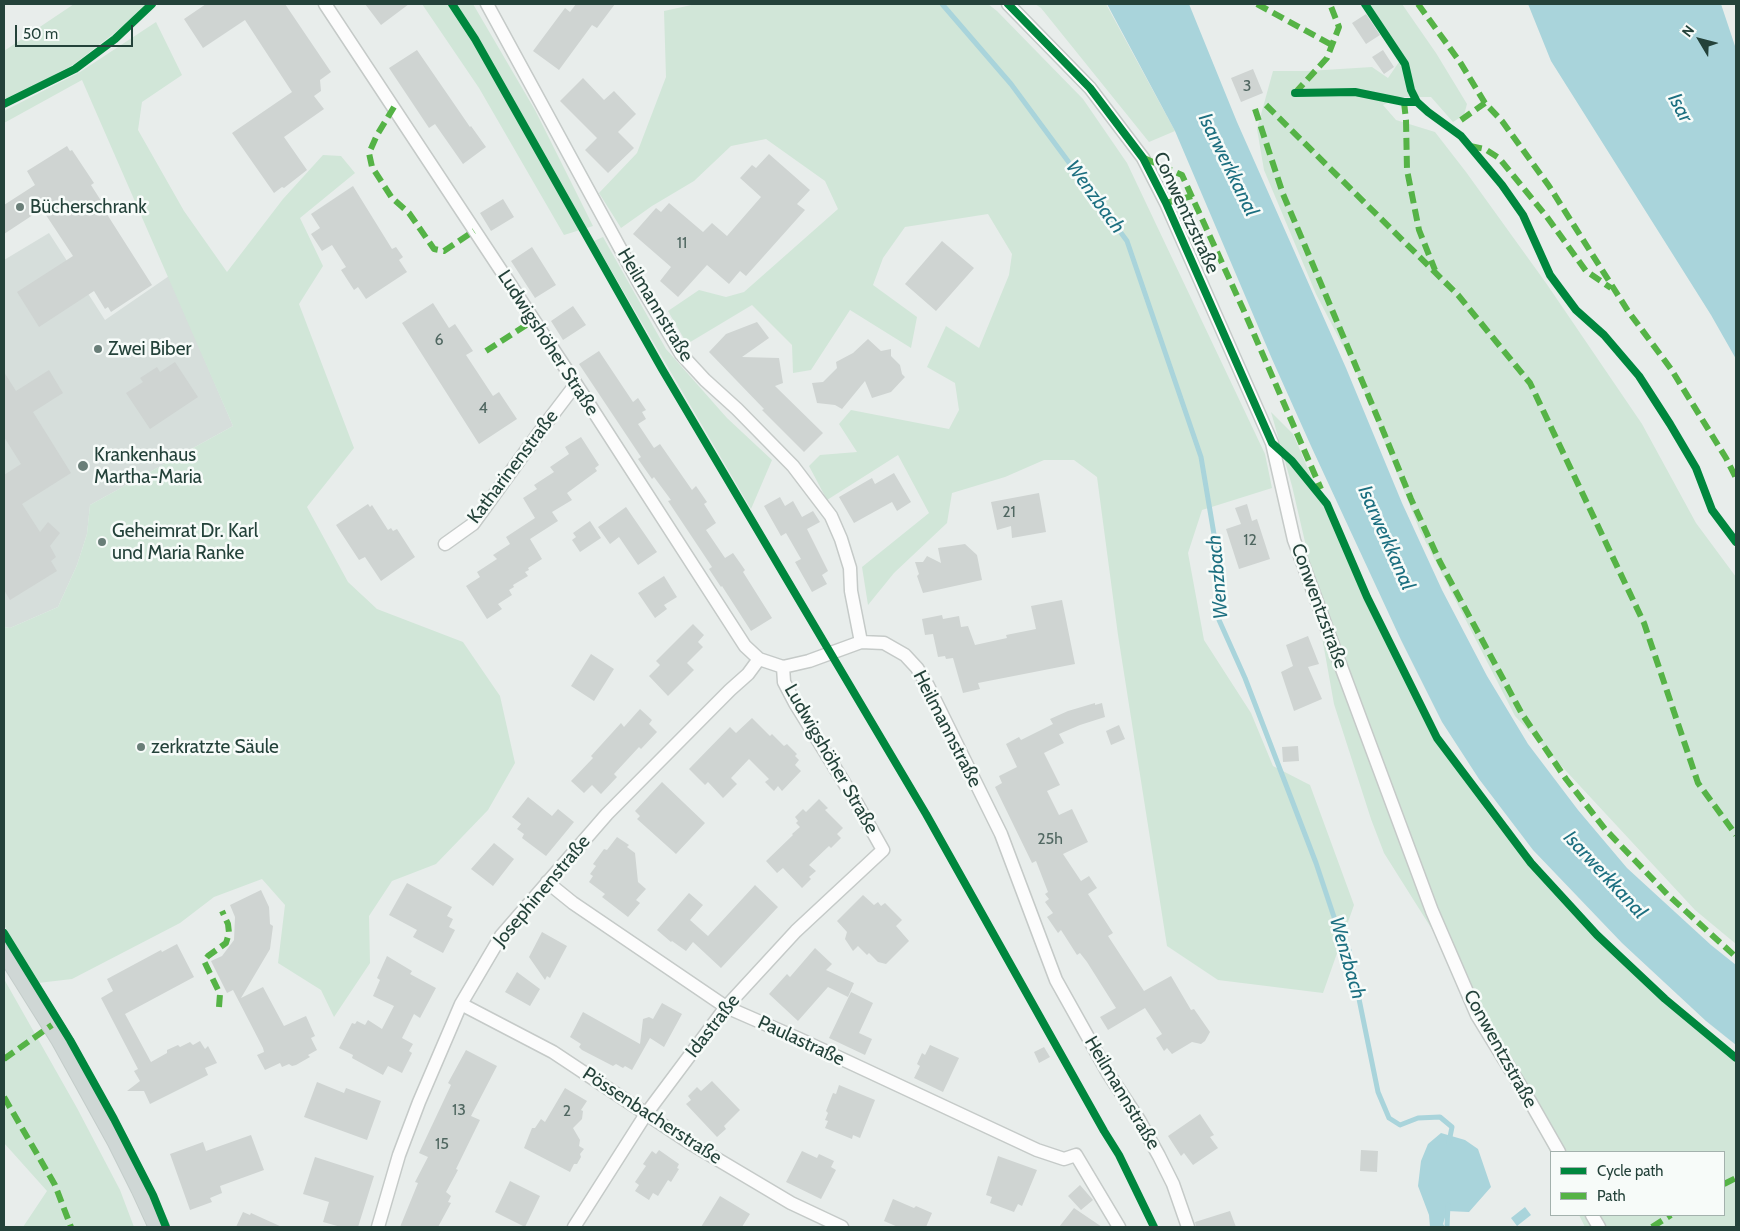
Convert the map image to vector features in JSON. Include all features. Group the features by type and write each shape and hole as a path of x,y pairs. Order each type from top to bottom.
{"main road":[{"path":"4,948 60,1039 118,1142 159,1227"}],"street":[{"name":"Ludwigshöher Straße","path":"324,4 576,384 745,646 759,659 783,667 809,661 861,642"},
{"name":"Heilmannstraße","path":"487,4 681,354 793,466 831,516 850,568 861,642 884,643 908,657 928,686 1001,834 1056,980 1108,1073 1160,1156 1188,1227"},
{"name":"Conwentzstraße","path":"1008,4 1090,88 1143,158 1166,203 1272,443 1294,540 1432,911 1477,1015 1531,1103 1557,1151"},
{"name":"Katharinenstraße","path":"445,544 473,524 576,384"},
{"name":"Josephinenstraße","path":"378,1227 399,1155 461,1004 501,936 607,814 748,674 759,659"},
{"name":"Ludwigshöher Straße","path":"783,667 784,682 795,703 883,850"},
{"name":"Idastraße","path":"574,1227 646,1114 726,1007 796,931 883,850"},
{"name":"Paulastraße","path":"547,882 573,903 726,1007 798,1038 1037,1150 1064,1159 1076,1155 1120,1227"},
{"name":"Pössenbacherstraße","path":"461,1004 553,1052 690,1143 783,1198 842,1227"}],"shaded area":[{"name":"Krankenhaus Martha-Maria","path":"49,233 105,320 169,276 233,426 90,505 87,534 77,565 58,607 10,628 4,627 4,260"}],"green space":[{"path":"74,4 152,4 73,65 4,101 4,51"},
{"path":"422,4 473,4 535,110 593,226 564,235 479,88"},
{"path":"696,4 988,4 1083,99 1127,163 1265,454 1272,488 1202,510 1188,553 1204,640 1251,713 1273,766 1310,785 1354,905 1323,993 1218,980 1167,946 1118,635 1097,477 1074,460 1044,460 1005,477 952,493 947,523 894,573 868,605 862,567 929,513 898,455 827,500 809,466 820,455 857,452 839,424 851,410 949,429 959,410 955,383 927,367 946,326 979,348 1009,275 1012,254 988,214 905,227 883,258 873,285 917,317 911,348 850,310 811,370 793,373 792,345 752,305 687,344 668,311 699,290 726,297 744,292 838,209 825,181 766,139 731,146 694,181 652,206 621,228 599,193 637,153 666,77 664,11"},
{"path":"1035,4 1106,4 1175,131 1149,142 1041,8"},
{"path":"1370,4 1402,4 1436,53 1467,104 1464,115 1453,122 1431,97 1400,97 1383,105 1396,120 1435,132 1466,172 1546,283 1642,424 1696,523 1736,577 1736,944 1695,910 1515,716 1420,531 1357,373 1316,294 1264,170 1257,129 1273,71 1372,67 1388,78 1403,56"},
{"path":"156,22 182,75 142,102 138,130 184,211 227,272 283,199 323,155 341,156 355,173 300,218 323,266 299,304 354,448 307,507 348,582 377,609 463,642 500,696 515,763 488,810 436,864 392,881 369,916 370,963 334,1017 321,990 278,963 285,905 262,879 214,897 180,923 72,979 38,983 4,925 4,627 10,628 58,607 77,565 87,534 90,505 233,426 82,80 4,123 4,111 80,72"},
{"path":"603,237 666,349 727,418 772,460 751,509 594,241"},
{"path":"1271,412 1293,434 1363,597 1434,740 1529,865 1595,938 1662,1001 1736,1063 1736,1227 1585,1227 1580,1216 1725,1216 1725,1151 1550,1152 1491,1023 1384,853 1371,819 1334,704 1305,542 1292,486"},
{"path":"4,979 77,1108 120,1190 134,1227 23,1227 47,1191 4,1143"}],"water":[{"name":"Isarwerkkanal","path":"1107,4 1189,4 1237,122 1346,368 1402,503 1442,590 1487,676 1528,744 1578,810 1627,868 1711,945 1736,965 1736,1045 1706,1021 1622,943 1533,850 1479,779 1442,722 1401,640 1311,446 1175,131"},
{"name":"Isar","path":"1528,4 1721,4 1736,49 1736,359 1711,315 1551,61"},
{"path":"1441,1133 1465,1140 1478,1149 1491,1187 1469,1212 1447,1211 1443,1224 1445,1227 1430,1227 1429,1215 1418,1186 1421,1161 1428,1144"},
{"path":"1525,1207 1531,1215 1517,1226 1511,1218"}],"building":[{"path":"206,4 285,4 331,72 320,80 321,91 314,96 324,109 284,137 307,170 284,188 282,187 274,193 232,133 292,92 245,20 203,48 184,19"},
{"path":"365,4 409,4 381,25"},
{"path":"576,4 615,4 597,28 592,25 559,70 533,51 565,8 570,12"},
{"path":"1366,14 1380,35 1366,44 1352,23"},
{"path":"417,50 486,147 463,164 435,124 429,128 389,68"},
{"path":"1383,50 1394,67 1384,74 1372,57"},
{"path":"1253,69 1263,93 1241,102 1231,78"},
{"path":"583,78 604,100 614,91 636,114 618,132 634,148 608,173 585,150 597,138 560,101"},
{"path":"67,146 70,151 72,150 94,183 91,185 105,207 103,208 152,285 111,312 108,307 105,309 94,291 39,327 17,292 73,256 42,209 4,234 4,205 35,185 27,171"},
{"path":"769,154 810,190 797,204 805,210 746,276 740,271 729,284 707,265 678,297 660,281 671,267 633,234 656,208 661,212 669,203 703,232 712,223 727,236 761,197 740,178 752,165 756,168"},
{"path":"353,186 392,249 396,247 403,257 399,260 407,272 366,299 358,287 354,290 341,270 346,267 332,245 322,251 311,234 320,228 311,214"},
{"path":"503,199 514,217 491,231 480,213"},
{"path":"942,241 974,268 936,311 905,284"},
{"path":"532,247 556,285 535,298 511,261"},
{"path":"433,303 449,328 455,324 473,351 466,355 493,396 499,392 517,419 479,444 402,323"},
{"path":"573,306 586,325 563,340 551,321"},
{"path":"757,322 769,338 742,357 779,358 783,383 775,386 823,433 804,452 762,410 764,409 709,352 726,334"},
{"path":"868,339 881,351 891,349 891,356 900,365 902,374 905,377 891,392 872,398 865,381 842,409 835,405 817,403 812,383 823,382 837,368 836,362 853,353"},
{"path":"599,351 633,402 638,398 646,410 642,412 646,419 638,424 654,448 660,444 692,490 696,486 707,502 704,504 716,523 706,530 725,558 733,553 745,570 743,572 772,618 751,631 709,569 712,567 668,501 671,500 654,477 652,479 638,459 641,457 579,364"},
{"path":"175,362 198,397 150,429 126,393 143,382 140,378 157,367 160,372"},
{"path":"49,370 63,393 33,412 71,473 22,504 40,532 48,522 60,533 50,546 56,557 51,561 57,571 10,600 4,590 4,475 21,464 4,437 4,372 16,391"},
{"path":"581,437 599,465 595,468 597,471 567,493 572,500 552,512 558,521 530,539 542,559 528,568 529,570 525,572 528,576 513,585 514,587 509,590 512,595 498,604 502,609 487,619 466,586 480,577 477,572 497,559 493,555 510,544 506,537 535,518 523,498 537,489 534,485 554,472 550,467 569,454 565,447"},
{"path":"894,473 911,502 897,511 892,502 854,523 839,497 872,478 875,484"},
{"path":"1039,493 1046,532 1012,538 1011,526 997,530 991,502"},
{"path":"780,497 785,506 793,501 802,517 813,511 820,522 807,529 828,571 822,575 827,584 812,592 795,562 801,559 786,533 781,536 764,506"},
{"path":"368,504 370,507 372,505 388,530 391,528 393,531 397,529 415,557 381,581 365,557 359,560 336,525"},
{"path":"1247,504 1252,521 1257,519 1270,559 1239,569 1226,529 1241,524 1235,508"},
{"path":"626,507 657,552 638,565 619,537 610,544 598,527"},
{"path":"590,521 601,538 580,552 572,540 576,537 573,533"},
{"path":"965,544 977,555 982,580 923,593 917,576 919,574 915,562 923,562 927,556 941,563 938,548"},
{"path":"664,576 677,597 664,605 667,609 655,618 638,593"},
{"path":"1062,600 1075,664 978,683 980,689 963,693 953,658 938,657 933,634 925,635 922,619 942,615 943,619 959,616 961,627 968,626 975,645 1007,638 1006,635 1036,629 1031,606"},
{"path":"693,624 704,635 698,642 703,647 687,663 694,670 668,696 649,676 660,665 656,661"},
{"path":"1308,636 1319,664 1308,667 1322,699 1294,711 1281,672 1293,666 1286,645"},
{"path":"591,654 614,669 594,701 571,686"},
{"path":"1095,703 1095,705 1102,703 1105,717 1059,734 1064,743 1044,753 1060,785 1047,791 1059,815 1072,809 1088,842 1063,854 1081,881 1089,876 1097,888 1088,894 1113,933 1108,936 1144,991 1171,976 1191,1010 1194,1009 1210,1032 1201,1044 1192,1042 1172,1054 1167,1048 1164,1051 1156,1038 1162,1034 1145,1008 1108,1030 1100,1017 1116,1008 1087,962 1080,953 1077,955 1061,930 1058,933 1047,917 1053,913 1045,902 1049,899 1045,894 1048,892 1036,861 1032,863 995,787 1002,783 999,776 1017,767 1006,744 1019,737 1021,740 1053,724 1050,719 1068,711"},
{"path":"640,709 652,720 649,724 657,732 641,749 639,747 614,774 617,777 601,794 592,785 584,793 571,781 593,758 591,756 621,723 624,727"},
{"path":"752,718 770,736 772,734 784,746 787,744 797,754 795,756 799,760 795,765 801,771 782,791 778,786 774,791 765,782 769,779 749,759 731,778 737,784 723,798 708,782 705,785 689,769 730,727 736,733"},
{"path":"1119,725 1125,739 1111,745 1106,731"},
{"path":"1298,746 1299,761 1283,762 1282,747"},
{"path":"662,782 705,823 676,854 637,819 640,816 635,811"},
{"path":"528,797 552,816 558,809 574,822 546,856 522,838 524,834 517,829 521,824 512,817"},
{"path":"819,799 828,808 825,810 843,828 837,834 841,838 831,848 829,846 809,865 816,871 809,877 811,879 802,888 783,868 777,873 766,861 800,827 796,823 798,821 795,817 803,809 806,812"},
{"path":"617,837 629,845 627,847 635,853 638,882 646,889 636,900 640,903 628,917 602,897 605,894 589,882 593,876 590,874 596,866 593,864 604,849 607,850"},
{"path":"494,843 514,859 493,886 471,869"},
{"path":"407,883 452,907 447,916 453,919 449,927 455,930 443,953 413,937 417,930 389,915"},
{"path":"755,885 778,907 721,968 693,942 686,951 671,942 657,930 689,893 703,905 690,920 708,936"},
{"path":"261,890 269,907 270,924 273,926 270,949 241,998 263,987 284,1026 306,1016 315,1036 311,1038 317,1050 308,1055 310,1057 296,1065 292,1066 289,1064 282,1067 280,1063 265,1070 257,1055 264,1052 263,1048 233,990 227,993 211,961 222,956 234,940 235,917 230,905"},
{"path":"863,895 874,905 878,902 881,906 885,903 902,920 896,926 909,941 886,964 878,962 869,953 867,955 858,946 853,951 845,939 847,932 837,921"},
{"path":"542,932 567,946 550,978 547,976 545,980 529,957"},
{"path":"177,944 194,977 125,1014 151,1062 167,1053 167,1050 178,1045 180,1047 190,1042 193,1045 200,1041 205,1049 208,1046 217,1063 205,1068 208,1075 150,1104 144,1091 127,1091 140,1081 134,1071 138,1069 101,998 113,991 107,979 161,950 162,952"},
{"path":"815,948 832,964 826,970 854,983 848,997 828,987 798,1021 769,994 787,974 790,977"},
{"path":"387,956 412,971 410,974 436,988 420,1018 414,1014 402,1038 413,1044 409,1051 412,1053 402,1073 388,1066 383,1075 352,1058 353,1055 339,1048 352,1023 355,1024 357,1021 365,1025 368,1020 382,1029 394,1006 373,996 380,980 377,978"},
{"path":"517,972 540,989 530,1006 505,992"},
{"path":"851,992 873,1003 859,1033 872,1039 865,1055 829,1038"},
{"path":"662,1003 682,1014 664,1047 650,1038 632,1070 616,1064 613,1066 582,1050 579,1047 581,1044 570,1037 583,1012 640,1044 643,1019 649,1017 653,1019"},
{"path":"930,1045 959,1058 943,1092 914,1078 920,1066 917,1064 922,1053 925,1055"},
{"path":"1044,1047 1050,1057 1039,1063 1034,1052"},
{"path":"466,1050 497,1066 471,1116 480,1120 446,1192 451,1196 448,1202 451,1203 438,1227 400,1227 418,1183 415,1182 428,1157 419,1153 451,1085 448,1083"},
{"path":"712,1081 740,1110 724,1126 726,1129 717,1137 686,1104 691,1100 688,1096 697,1087 701,1091"},
{"path":"317,1082 344,1093 346,1088 381,1101 367,1140 304,1117"},
{"path":"839,1085 875,1100 860,1138 853,1135 852,1139 825,1128 828,1121 825,1120 828,1113 826,1111 833,1093 836,1094"},
{"path":"565,1088 587,1101 581,1110 583,1111 582,1119 573,1128 580,1140 579,1146 584,1149 580,1154 581,1157 577,1164 574,1164 570,1172 524,1148 532,1128 535,1128 541,1119 545,1122"},
{"path":"1200,1114 1214,1135 1210,1137 1218,1148 1193,1165 1184,1153 1181,1156 1168,1136"},
{"path":"251,1135 264,1170 220,1186 222,1193 210,1198 212,1202 190,1210 170,1154 203,1142 206,1151"},
{"path":"659,1150 679,1164 677,1168 679,1169 671,1182 668,1180 658,1196 653,1193 649,1200 635,1191 639,1185 635,1182 646,1166 643,1164 652,1151 656,1154"},
{"path":"1361,1150 1378,1151 1377,1172 1360,1171"},
{"path":"802,1151 817,1158 819,1154 834,1161 831,1167 836,1170 821,1199 786,1182"},
{"path":"998,1156 1037,1170 1022,1206 1018,1204 1014,1212 990,1203 992,1197 986,1195"},
{"path":"315,1157 374,1176 358,1227 341,1227 323,1222 329,1202 303,1194"},
{"path":"510,1181 540,1196 525,1227 495,1212"},
{"path":"1080,1185 1093,1200 1081,1210 1068,1196"},
{"path":"720,1196 750,1214 742,1227 701,1227"},
{"path":"893,1199 932,1213 926,1227 898,1227 884,1221"},
{"path":"1074,1208 1102,1227 1059,1227"},
{"path":"1230,1211 1236,1227 1196,1227 1195,1222"},
{"path":"243,1212 250,1215 251,1213 282,1227 236,1227"}],"waterway":[{"name":"Wenzbach","path":"942,4 1011,84 1127,241 1201,457 1222,582 1219,620 1245,678 1316,863 1336,923 1349,950 1378,1092 1389,1118 1400,1125 1418,1118 1440,1117 1452,1127 1449,1142"},
{"name":"Wenzbach","path":"1447,1227 1448,1205"}],"marked path":[{"path":"1257,4 1332,45"},
{"path":"1295,93 1327,58 1339,27 1330,4"},
{"path":"1418,4 1460,62 1485,103 1502,121 1549,186 1628,311 1671,369 1726,458 1736,478"},
{"path":"1404,102 1407,170 1419,230 1435,270"},
{"path":"1461,120 1485,103"},
{"path":"1266,105 1458,295 1530,383 1644,623 1698,783 1736,835"},
{"path":"394,107 377,135 369,153 372,167 392,198 409,213 434,249 444,251 474,231"},
{"path":"1255,109 1283,194 1411,499 1440,562 1522,714 1566,779 1605,829 1667,894 1736,957"},
{"path":"1470,146 1485,149 1499,158 1547,217 1586,271 1611,288"},
{"path":"1144,158 1182,175 1244,311 1321,489"},
{"path":"1166,203 1192,196"},
{"path":"486,351 534,320"},
{"path":"219,1007 220,994 204,961 226,943 229,933 228,924 222,911"},
{"path":"4,1059 52,1025"},
{"path":"4,1097 55,1185 71,1227"},
{"path":"1725,1184 1736,1178"},
{"path":"1652,1227 1669,1216"}],"cycle path":[{"path":"4,104 75,69 115,39 152,4"},
{"path":"452,4 475,39 662,369 926,814 1119,1155 1154,1227"},
{"path":"1008,4 1090,88 1143,158 1166,203 1272,443 1292,461 1327,504 1367,597 1437,738 1531,863 1597,935 1665,999 1736,1058"},
{"path":"1365,4 1405,64 1411,90 1417,102 1461,136 1502,185 1523,215 1550,275 1576,310 1604,335 1639,376 1696,468 1712,510 1736,542"},
{"path":"1295,93 1355,92 1404,102 1417,102"},
{"path":"4,933 70,1040 114,1119 153,1195 166,1227"}],"place":[{"name":"Bücherschrank","path":"20,207"},
{"name":"Zwei Biber","path":"98,349"},
{"name":"Krankenhaus Martha-Maria","path":"83,466"},
{"name":"Geheimrat Dr. Karl und Maria Ranke","path":"102,542"},
{"name":"zerkratzte Säule","path":"141,747"}]}
